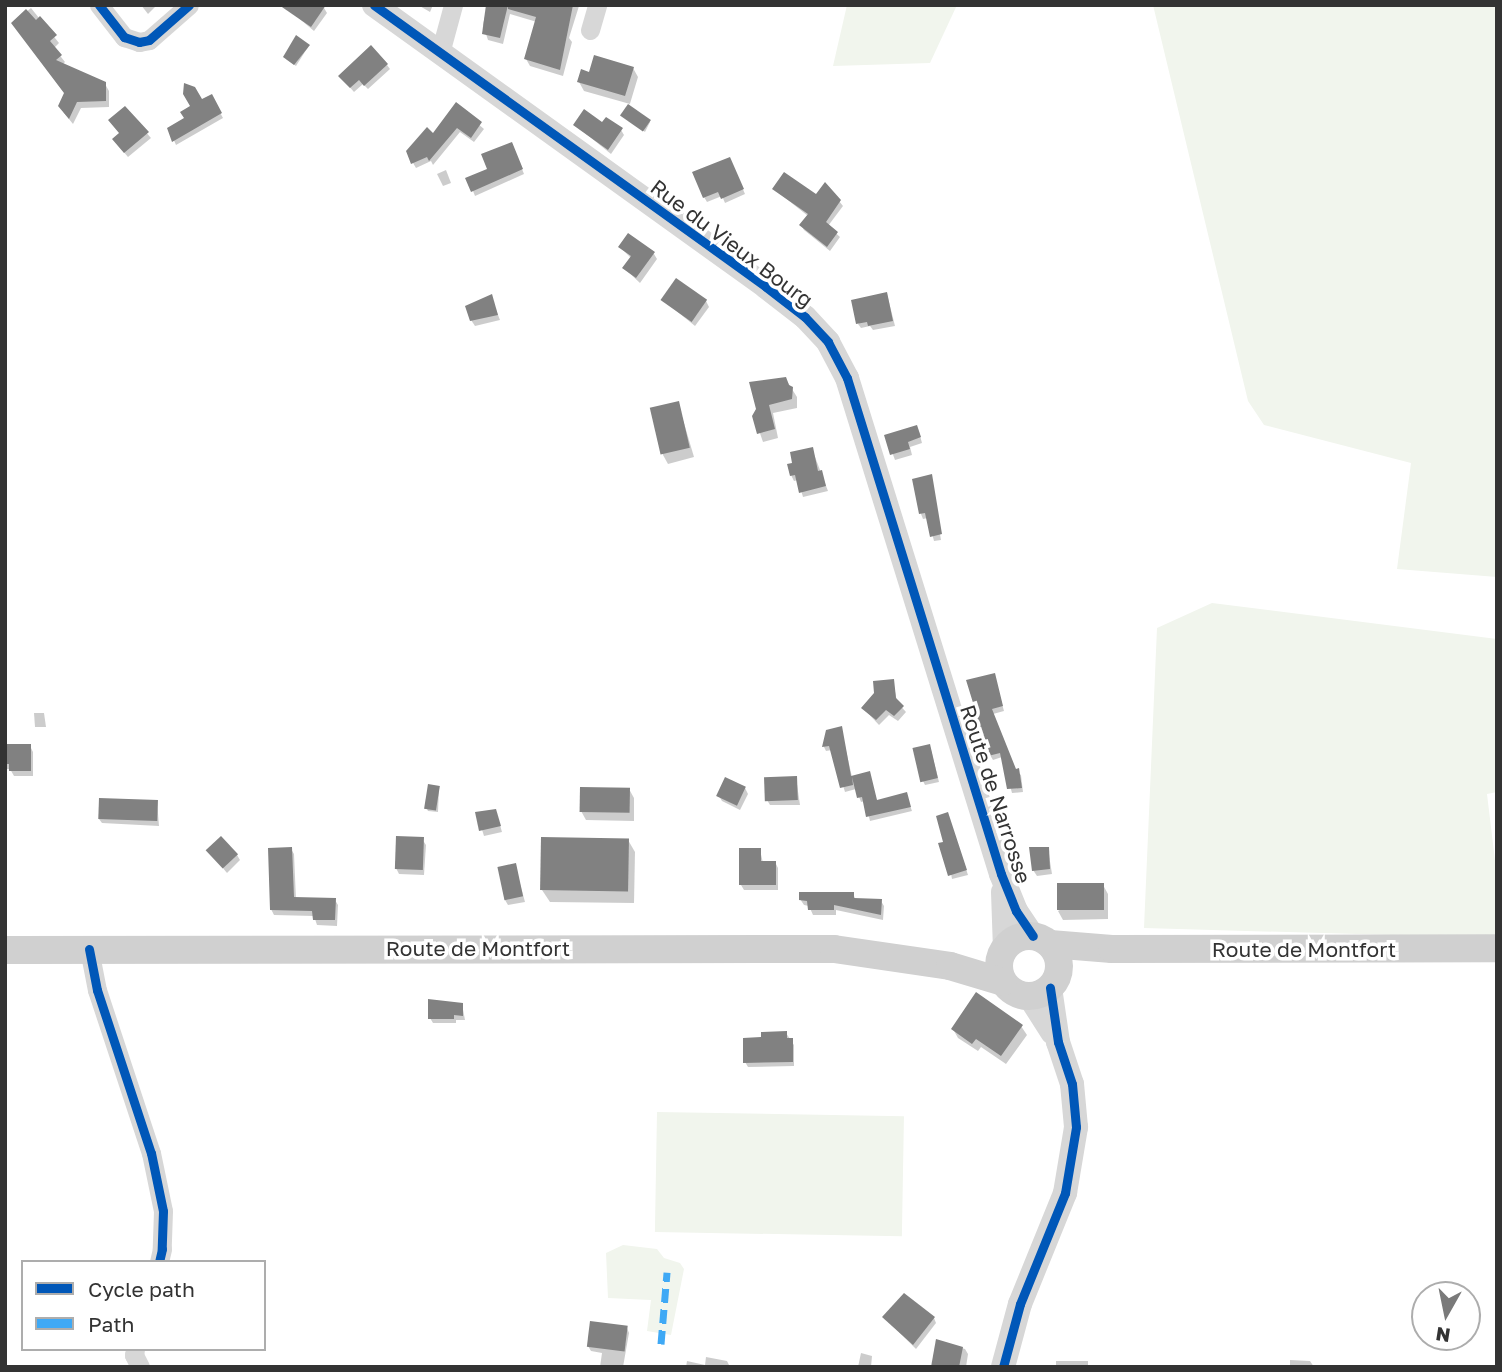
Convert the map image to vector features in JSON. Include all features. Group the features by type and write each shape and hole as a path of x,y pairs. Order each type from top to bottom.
{"main road":[{"path":"1017,939 1041,940 1058,958 1046,986 1014,992 1003,982 999,967 1003,951 1017,939"},
{"name":"Route de Montfort","path":"1041,940 1112,949 1497,948"},
{"name":"Route de Montfort","path":"5,950 834,949 950,966 1003,982"},
{"name":"Route de Montfort","path":"1046,986 1112,949"},
{"name":"Route de Montfort","path":"950,966 983,961 1003,951"}],"street":[{"path":"99,5 124,37 139,42 149,40 190,5"},
{"name":"Rue du Vieux Bourg","path":"374,5 766,287 805,317 828,342 847,378 935,659"},
{"path":"440,53 453,5"},
{"path":"590,30 597,5"},
{"name":"Route de Narrosse","path":"935,659 1001,874 1016,911 1041,940"},
{"name":"Route de Narrosse","path":"1001,874 1003,951"},
{"path":"89,948 97,990 151,1153 163,1211 159,1260"},
{"path":"1003,1367 1020,1304 1065,1193 1076,1127 1072,1084 1058,1042 1046,986"}],"shaded area":[{"path":"847,5 957,5 930,63 833,66"},
{"path":"1153,5 1497,5 1497,577 1397,569 1411,463 1264,425 1248,401"},
{"path":"1212,603 1497,639 1497,792 1487,794 1497,877 1497,938 1144,928 1157,628"},
{"path":"657,1112 904,1116 902,1236 655,1232"},
{"path":"623,1245 657,1249 664,1258 680,1263 684,1269 671,1335 647,1331 651,1300 608,1298 606,1253"}],"building":[{"path":"279,5 326,5 311,27"},
{"path":"486,5 508,5 500,38 482,34"},
{"path":"508,5 573,5 560,70 524,59 536,17 508,9"},
{"path":"26,9 36,20 40,16 57,35 50,41 62,55 56,60 106,82 106,101 77,102 69,119 58,106 64,93 11,23"},
{"path":"296,35 310,45 294,65 283,57"},
{"path":"371,45 388,64 364,86 359,80 350,88 338,76"},
{"path":"594,55 634,67 625,96 577,82 581,69 589,72"},
{"path":"184,83 195,87 202,99 212,94 222,113 172,142 167,128 184,118 180,112 190,106 183,94"},
{"path":"456,102 482,122 471,138 457,128 429,161 427,157 411,164 406,151 427,127 433,133"},
{"path":"628,104 651,120 643,132 620,115"},
{"path":"125,106 149,132 124,153 112,139 119,133 108,120"},
{"path":"584,109 602,122 606,117 623,128 608,150 573,125"},
{"path":"512,142 523,169 471,192 465,178 487,169 481,154"},
{"path":"730,157 744,189 721,199 718,192 703,198 692,172"},
{"path":"784,172 816,194 825,182 841,200 826,222 838,232 827,247 799,225 808,214 772,189"},
{"path":"628,233 655,252 636,278 622,268 631,256 618,247"},
{"path":"676,278 707,300 692,322 661,300"},
{"path":"887,292 893,321 868,326 867,322 856,324 851,300"},
{"path":"492,294 498,315 470,321 465,306"},
{"path":"786,377 789,385 793,387 792,399 769,405 775,429 757,434 752,416 756,409 749,382"},
{"path":"679,401 690,448 661,455 650,408"},
{"path":"917,425 921,437 908,442 910,449 890,455 884,435"},
{"path":"813,447 818,471 822,470 826,486 799,493 795,475 790,476 787,464 792,463 790,452"},
{"path":"932,474 942,534 930,537 925,513 919,514 912,479"},
{"path":"995,673 1003,706 992,709 1016,769 1019,768 1022,788 1007,789 1000,753 988,756 970,707 974,706 966,680"},
{"path":"894,679 896,698 904,706 894,716 886,710 876,720 861,708 874,693 873,681"},
{"path":"842,726 851,776 870,771 877,800 907,792 911,807 866,817 862,797 857,798 852,777 853,785 840,788 829,746 822,747 826,730"},
{"path":"5,744 31,744 31,771 9,771 9,764 5,764"},
{"path":"930,744 938,778 920,782 912,748"},
{"path":"797,776 798,800 765,801 764,777"},
{"path":"725,777 746,787 737,806 716,796"},
{"path":"428,784 440,786 436,811 424,809"},
{"path":"580,787 630,788 630,813 580,812"},
{"path":"99,798 158,800 157,821 98,819"},
{"path":"496,809 501,826 479,831 475,812"},
{"path":"948,812 967,870 948,876 938,843 943,842 936,816"},
{"path":"221,836 238,854 223,869 206,850"},
{"path":"396,836 424,837 423,870 395,869"},
{"path":"541,837 629,839 628,892 540,890"},
{"path":"292,847 294,897 336,898 335,920 313,920 312,911 270,910 268,848"},
{"path":"1029,847 1049,847 1050,869 1032,871"},
{"path":"739,848 761,848 761,861 776,861 776,885 739,885"},
{"path":"516,863 523,896 504,900 497,867"},
{"path":"1057,883 1104,883 1104,910 1057,910"},
{"path":"799,892 854,892 854,898 882,899 881,915 834,905 834,910 808,910 807,901 799,900"},
{"path":"976,992 1023,1025 1001,1056 976,1039 972,1044 951,1029"},
{"path":"428,999 463,1003 463,1016 454,1015 454,1019 428,1019"},
{"path":"787,1031 787,1038 793,1038 793,1062 743,1063 743,1038 761,1037 761,1032"},
{"path":"904,1293 935,1317 913,1345 882,1317"},
{"path":"590,1321 628,1326 625,1351 587,1347"},
{"path":"936,1339 963,1347 959,1367 931,1367"}],"marked path":[{"path":"661,1344 667,1272"}],"cycle path":[{"path":"99,5 124,37 139,42 149,40 189,5"},
{"path":"374,5 766,287 805,317 828,342 847,378 1001,874 1016,911 1033,936"},
{"path":"89,949 97,990 151,1153 163,1211 159,1260"},
{"path":"1003,1367 1020,1304 1065,1193 1076,1127 1072,1084 1058,1042 1050,988"}]}
